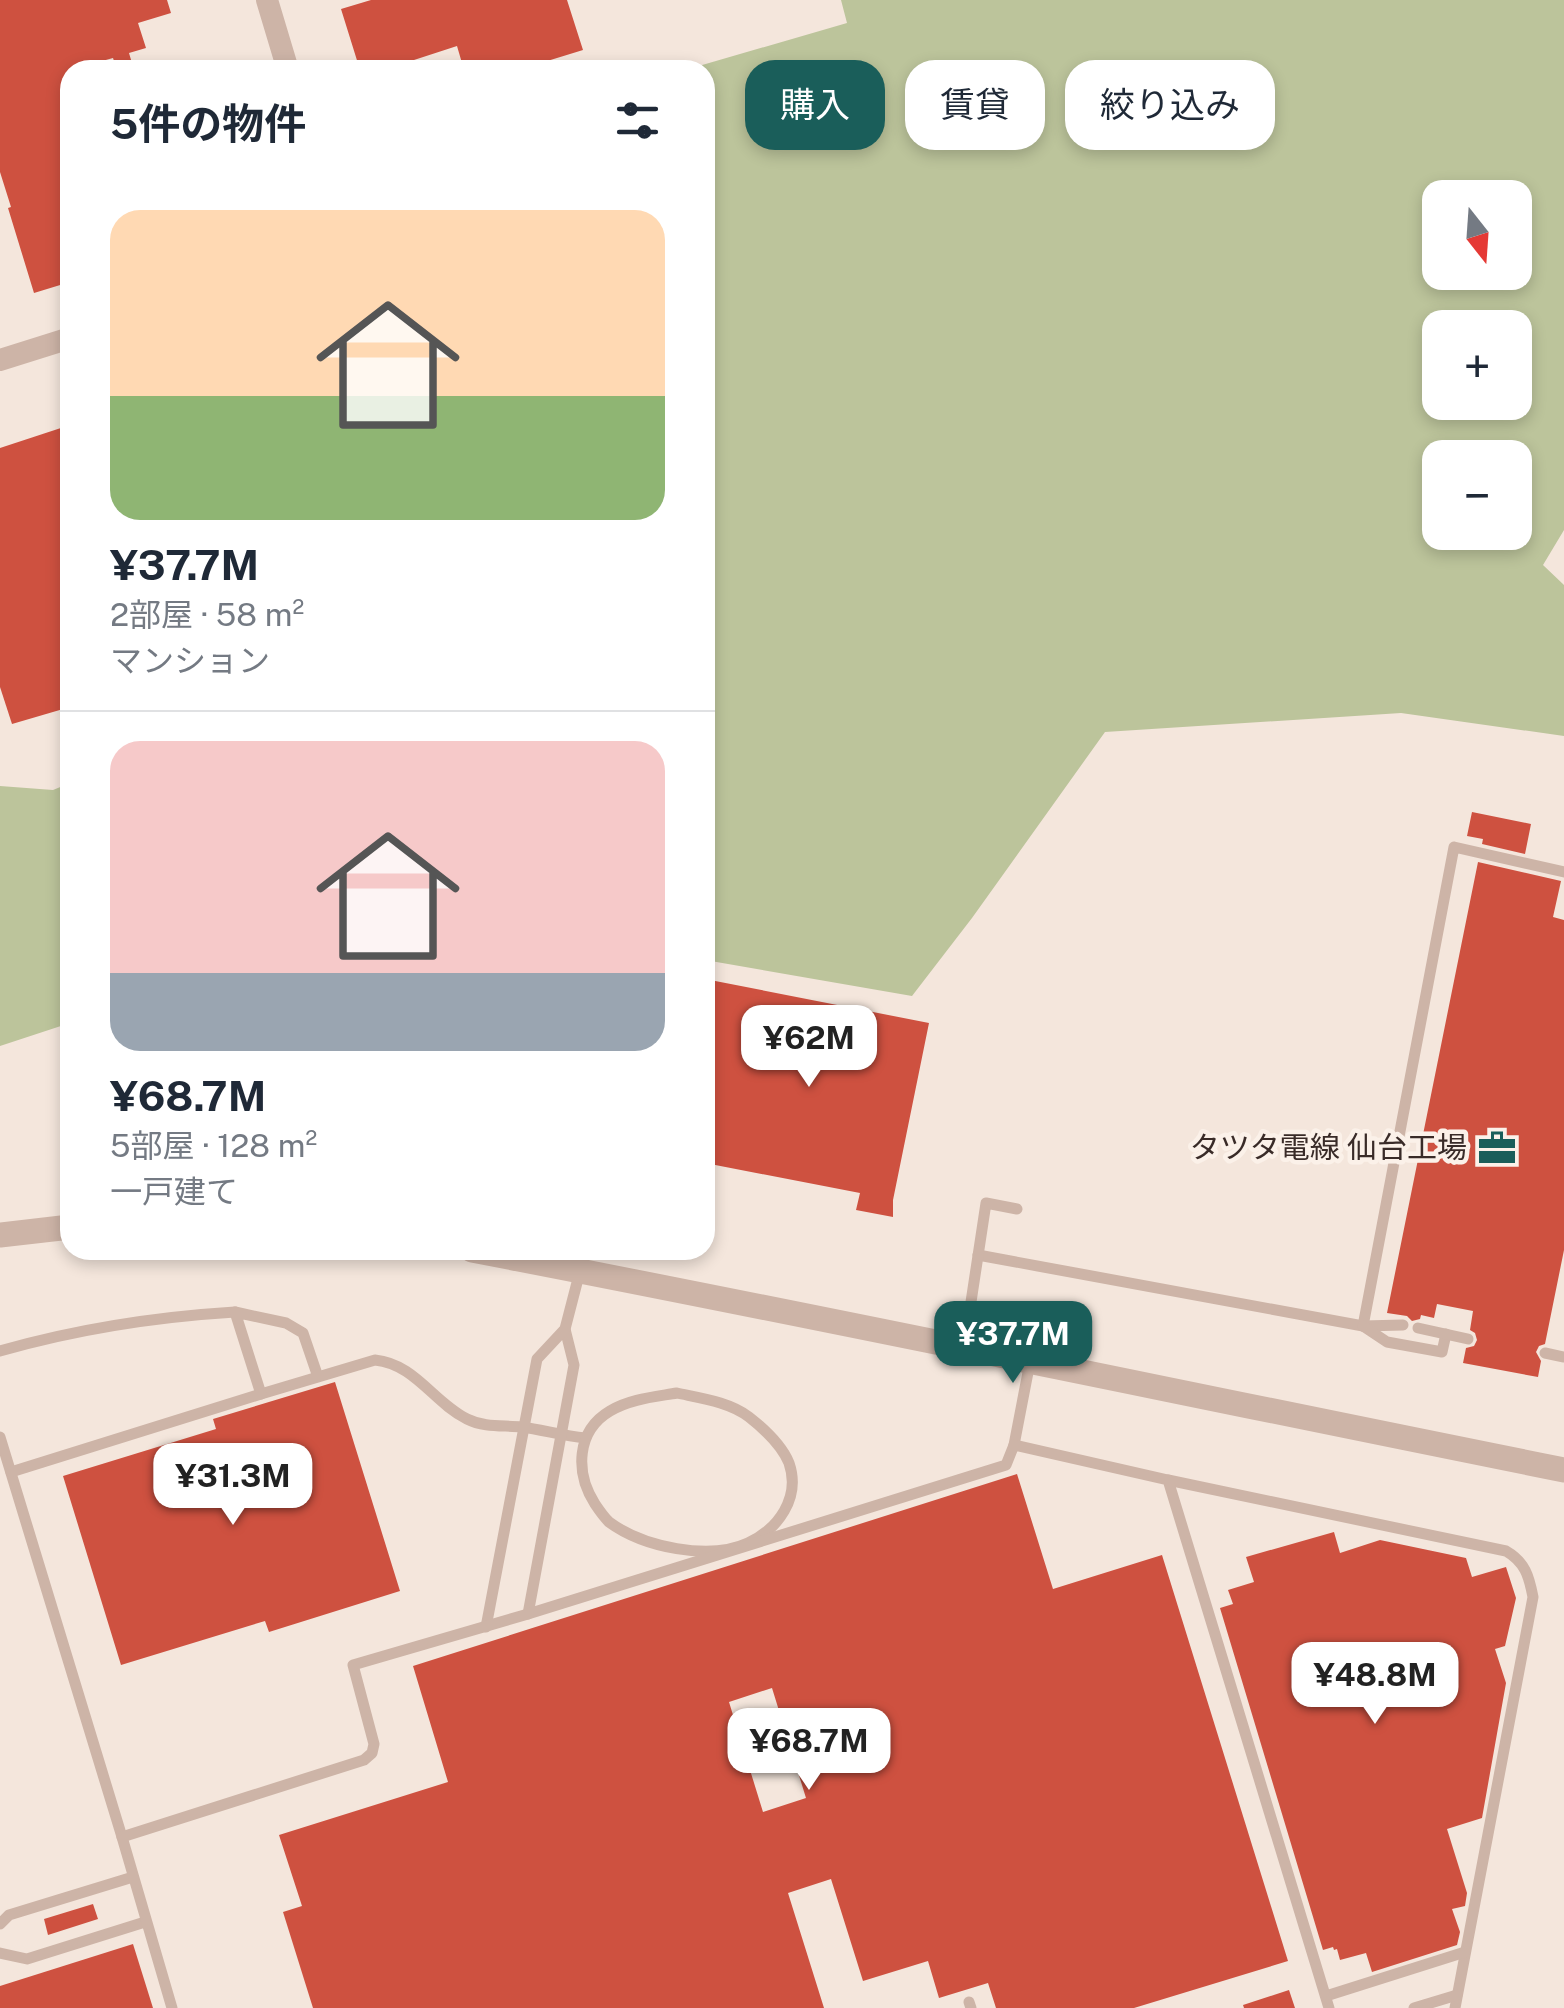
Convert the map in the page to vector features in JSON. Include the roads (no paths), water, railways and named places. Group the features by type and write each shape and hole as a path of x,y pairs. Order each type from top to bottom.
{"street":[{"path":"266,0 285,60"},
{"path":"0,360 60,341"},
{"path":"0,1234 60,1227"},
{"path":"523,1260 1564,1470"}],"lane":[{"path":"1363,1326 1454,847 1564,872"},
{"path":"964,1348 986,1202 1017,1210"},
{"path":"978,1254 1363,1326 1403,1325"},
{"path":"528,1614 574,1365 565,1329 580,1271"},
{"path":"0,1351 98,1326 234,1312 286,1323 303,1333 318,1377"},
{"path":"234,1312 260,1394"},
{"path":"1363,1326 1387,1342 1442,1352 1446,1334"},
{"path":"1418,1328 1468,1339"},
{"path":"486,1626 537,1358 565,1329"},
{"path":"1546,1352 1564,1357"},
{"path":"11,1472 375,1360 402,1367 469,1420 486,1426 585,1438"},
{"path":"122,1837 364,1760 372,1753 374,1744 353,1665 1006,1465 1014,1445 1030,1362"},
{"path":"676,1392 746,1414 772,1439 788,1462 792,1489 784,1514 766,1535 738,1547 709,1552 671,1548 607,1520 584,1482 580,1462 585,1438 593,1424 610,1410 634,1400 676,1392"},
{"path":"0,1437 172,2008"},
{"path":"1014,1445 1506,1551 1518,1558 1529,1575 1533,1597 1456,2001 1414,2008"},
{"path":"1168,1480 1328,2002 1464,1952"},
{"path":"0,1924 8,1915 133,1877"},
{"path":"0,1953 26,1959 146,1922"}],"place":[{"name":"タツタ電線 仙台工場","path":"1497,1148"}]}
